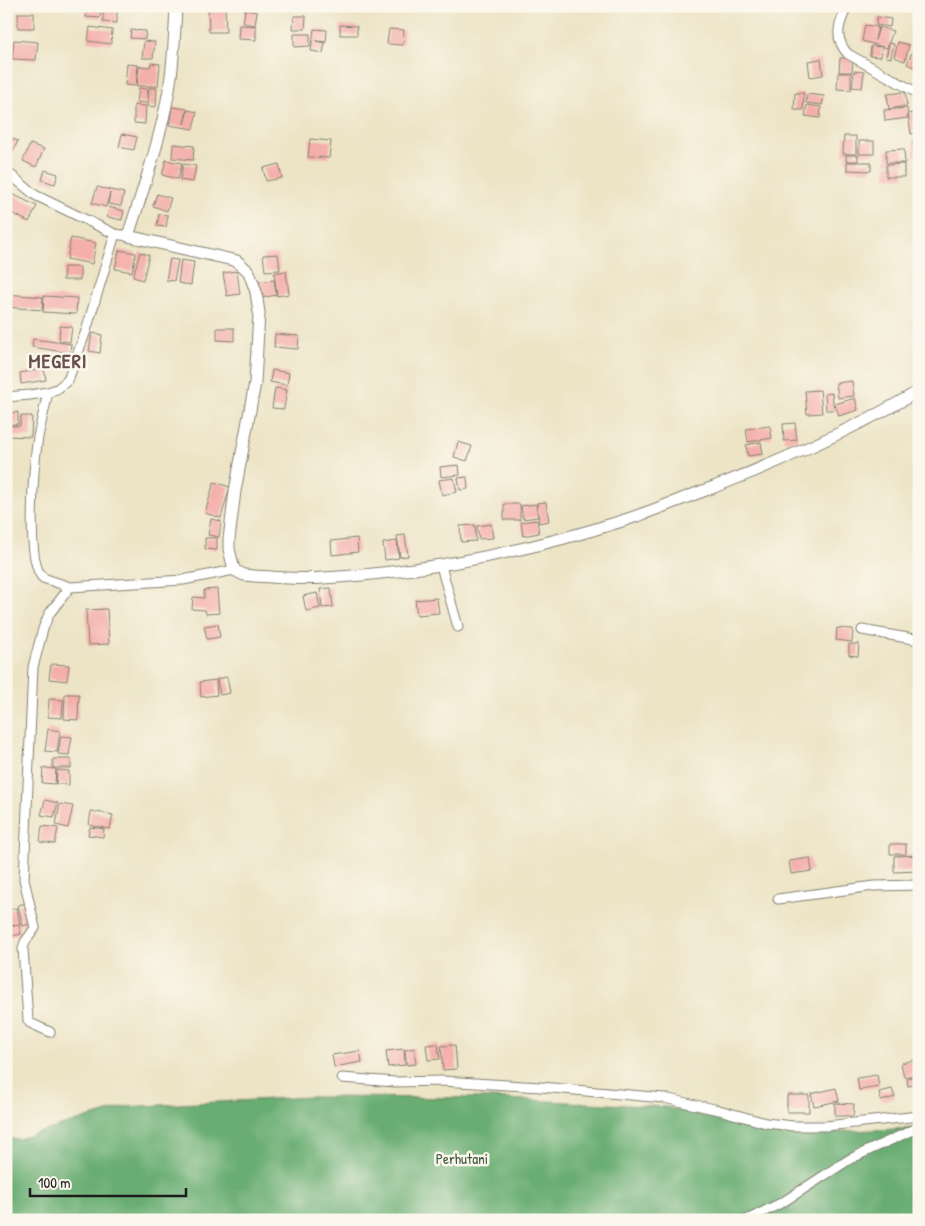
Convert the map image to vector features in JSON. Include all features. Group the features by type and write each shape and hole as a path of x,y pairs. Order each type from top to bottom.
{"street":[{"path":"128,236 155,151 161,124 171,76 176,6"},
{"path":"847,6 838,30 840,46 848,54 919,94"},
{"path":"6,171 35,195 115,234 237,261 248,272 256,292 260,313 255,383 235,491 229,539 230,555 234,570"},
{"path":"6,397 30,396 48,392 57,389 68,380 86,331 115,234"},
{"path":"48,392 38,436 35,464 32,546 40,575 70,587 183,580 234,570 244,575 321,579 441,566 536,545 631,518 750,473 802,451 885,411 919,391"},
{"path":"441,566 458,627"},
{"path":"50,1032 30,1023 28,1020 24,964 24,942 34,928 24,879 33,668 49,614 70,587"},
{"path":"862,630 919,640"},
{"path":"778,900 874,886 919,885"},
{"path":"342,1078 395,1082 442,1081 541,1087 664,1098 766,1123 793,1126 826,1126 919,1116"},
{"path":"747,1220 783,1202 850,1159 919,1127"}],"green space":[{"name":"Perhutani","path":"310,1097 488,1098 666,1107 782,1134 919,1128 919,1220 6,1220 6,1139 18,1139 124,1107"}],"building":[{"path":"87,6 101,6 100,18 86,17"},
{"path":"103,6 117,6 117,23 103,22"},
{"path":"225,6 226,32 209,32 208,7"},
{"path":"245,10 257,12 255,25 243,23"},
{"path":"18,13 34,13 34,28 18,28"},
{"path":"294,16 306,16 305,29 293,29"},
{"path":"877,17 891,19 890,27 876,25"},
{"path":"239,25 256,26 256,40 238,39"},
{"path":"340,25 357,26 357,35 340,35"},
{"path":"865,25 878,27 875,40 879,27 893,31 887,48 862,41"},
{"path":"90,27 112,30 111,44 88,41"},
{"path":"314,29 327,30 326,42 316,41 325,43 323,53 311,51"},
{"path":"389,29 404,30 403,45 387,44"},
{"path":"131,30 146,31 145,39 130,38"},
{"path":"294,34 310,34 310,46 294,47"},
{"path":"14,40 38,42 36,60 12,59"},
{"path":"144,41 155,42 153,58 142,58"},
{"path":"898,42 909,45 905,61 894,57"},
{"path":"889,43 894,44 891,58 886,57"},
{"path":"871,46 882,47 881,57 870,56"},
{"path":"913,50 919,53 918,69 907,64"},
{"path":"840,58 853,58 852,72 839,72"},
{"path":"821,59 823,75 810,77 808,61"},
{"path":"151,63 160,64 158,86 137,86 139,66 150,67"},
{"path":"127,64 138,65 136,86 125,85"},
{"path":"854,71 864,72 862,88 852,87"},
{"path":"838,73 851,73 851,90 837,89"},
{"path":"139,88 148,89 146,103 137,102"},
{"path":"149,88 157,88 156,107 148,106"},
{"path":"905,92 907,106 889,109 887,94"},
{"path":"795,93 804,93 803,110 794,110"},
{"path":"807,94 824,96 822,105 806,103"},
{"path":"134,105 146,106 145,124 134,123"},
{"path":"807,105 821,107 820,118 805,116"},
{"path":"172,107 187,109 184,124 188,110 197,112 193,129 169,125"},
{"path":"907,108 908,118 885,121 884,110"},
{"path":"919,112 919,133 911,134 908,114"},
{"path":"122,134 137,137 134,150 119,147"},
{"path":"6,136 18,141 11,155 6,153"},
{"path":"844,136 856,136 856,154 843,154"},
{"path":"310,139 331,141 329,158 308,157"},
{"path":"919,139 919,155 914,156 913,140"},
{"path":"859,141 874,141 874,154 859,154"},
{"path":"30,144 44,149 36,167 23,161"},
{"path":"173,144 194,146 193,160 172,158"},
{"path":"904,149 905,163 886,163 886,150"},
{"path":"846,155 858,155 858,161 846,161"},
{"path":"166,160 182,163 178,179 162,175"},
{"path":"847,162 871,162 871,171 847,170"},
{"path":"183,164 196,166 193,182 180,180"},
{"path":"279,164 282,178 266,181 263,168"},
{"path":"904,164 904,177 886,177 886,165"},
{"path":"45,170 58,174 55,184 42,180"},
{"path":"97,187 124,193 121,206 108,204 110,193 106,207 92,203"},
{"path":"12,194 37,206 29,222 6,210"},
{"path":"157,194 171,198 167,211 153,206"},
{"path":"109,207 124,211 122,220 107,217"},
{"path":"159,214 168,215 166,227 157,226"},
{"path":"71,238 96,243 92,264 67,259"},
{"path":"119,250 136,253 132,272 115,269"},
{"path":"140,252 149,255 143,280 133,277"},
{"path":"278,254 280,270 265,271 263,255"},
{"path":"170,259 178,260 174,281 166,280"},
{"path":"181,260 194,262 191,285 178,283"},
{"path":"64,267 80,267 80,280 63,280"},
{"path":"237,271 240,294 227,296 223,273"},
{"path":"286,271 289,294 277,296 274,273"},
{"path":"274,280 276,295 261,298 258,282"},
{"path":"6,294 43,297 42,310 6,307"},
{"path":"44,296 77,298 76,314 43,312"},
{"path":"60,326 72,327 70,342 59,341"},
{"path":"217,328 234,328 234,341 217,340"},
{"path":"92,333 102,335 100,353 89,351"},
{"path":"275,334 299,336 298,349 274,347"},
{"path":"33,339 71,344 70,353 32,347"},
{"path":"44,369 46,380 21,384 20,373"},
{"path":"272,370 289,373 287,385 270,382"},
{"path":"852,381 854,396 838,398 836,383"},
{"path":"275,388 287,390 284,409 272,408"},
{"path":"820,390 822,413 807,414 805,391"},
{"path":"832,393 834,410 826,410 825,394"},
{"path":"855,398 858,410 839,416 835,404"},
{"path":"18,412 18,424 7,425 6,413"},
{"path":"21,416 32,416 31,437 6,436 6,426 20,426"},
{"path":"795,423 797,440 784,441 783,424"},
{"path":"770,426 772,438 748,442 746,429"},
{"path":"458,442 472,446 467,461 454,457"},
{"path":"761,442 763,454 748,456 746,445"},
{"path":"459,465 460,475 441,477 440,467"},
{"path":"467,477 468,489 460,490 458,478"},
{"path":"454,478 457,492 442,495 439,480"},
{"path":"214,482 230,487 221,518 205,513"},
{"path":"546,502 549,521 539,523 537,503"},
{"path":"504,504 520,504 520,520 504,520"},
{"path":"536,504 538,517 523,519 521,506"},
{"path":"211,519 221,521 219,537 208,535"},
{"path":"537,520 539,533 523,536 521,522"},
{"path":"491,524 493,538 479,539 477,526"},
{"path":"475,525 476,541 461,542 460,526"},
{"path":"405,535 408,556 400,557 397,536"},
{"path":"205,538 217,538 217,550 205,549"},
{"path":"357,538 358,552 332,555 331,541"},
{"path":"397,541 399,558 385,560 383,543"},
{"path":"331,588 333,607 322,608 320,589"},
{"path":"217,589 219,613 206,614 205,610 192,609 193,597 204,598 204,590"},
{"path":"317,593 320,608 306,611 303,596"},
{"path":"437,598 439,613 417,615 415,600"},
{"path":"107,609 109,644 88,645 86,610"},
{"path":"218,624 220,637 207,639 204,626"},
{"path":"837,628 853,629 852,642 836,640"},
{"path":"849,644 859,644 858,656 849,655"},
{"path":"51,664 69,665 67,681 49,679"},
{"path":"227,677 230,693 220,695 217,679"},
{"path":"216,680 217,695 201,697 200,682"},
{"path":"65,694 79,694 78,720 64,719"},
{"path":"49,699 63,700 62,718 48,717"},
{"path":"48,729 60,731 57,752 45,751"},
{"path":"61,736 72,737 69,755 58,754"},
{"path":"53,759 71,759 71,768 53,768"},
{"path":"43,768 56,769 55,784 42,783"},
{"path":"57,770 69,771 69,785 56,784"},
{"path":"45,800 58,803 54,817 41,815"},
{"path":"60,804 73,806 68,828 56,825"},
{"path":"91,811 113,815 110,829 89,825"},
{"path":"42,826 58,828 55,844 40,842"},
{"path":"90,827 104,829 103,837 88,835"},
{"path":"890,844 906,844 906,854 890,854"},
{"path":"919,855 919,871 894,872 894,856"},
{"path":"810,858 812,871 791,874 789,861"},
{"path":"27,903 32,923 23,926 18,905"},
{"path":"17,908 20,924 9,926 19,925 21,934 8,937 6,910"},
{"path":"438,1044 440,1059 428,1060 426,1045"},
{"path":"455,1045 457,1069 443,1070 441,1046"},
{"path":"414,1048 416,1064 407,1065 405,1050"},
{"path":"404,1049 405,1065 388,1067 386,1051"},
{"path":"360,1051 362,1062 334,1067 332,1055"},
{"path":"919,1059 919,1074 904,1077 901,1063"},
{"path":"877,1075 879,1087 859,1090 857,1078"},
{"path":"917,1076 918,1084 908,1086 907,1078"},
{"path":"836,1088 839,1101 814,1106 811,1094"},
{"path":"892,1089 895,1097 881,1101 879,1092"},
{"path":"787,1095 809,1095 809,1112 787,1112"},
{"path":"835,1103 854,1104 853,1116 835,1116"}],"district":[{"name":"MEGERI","path":"58,360"}]}
